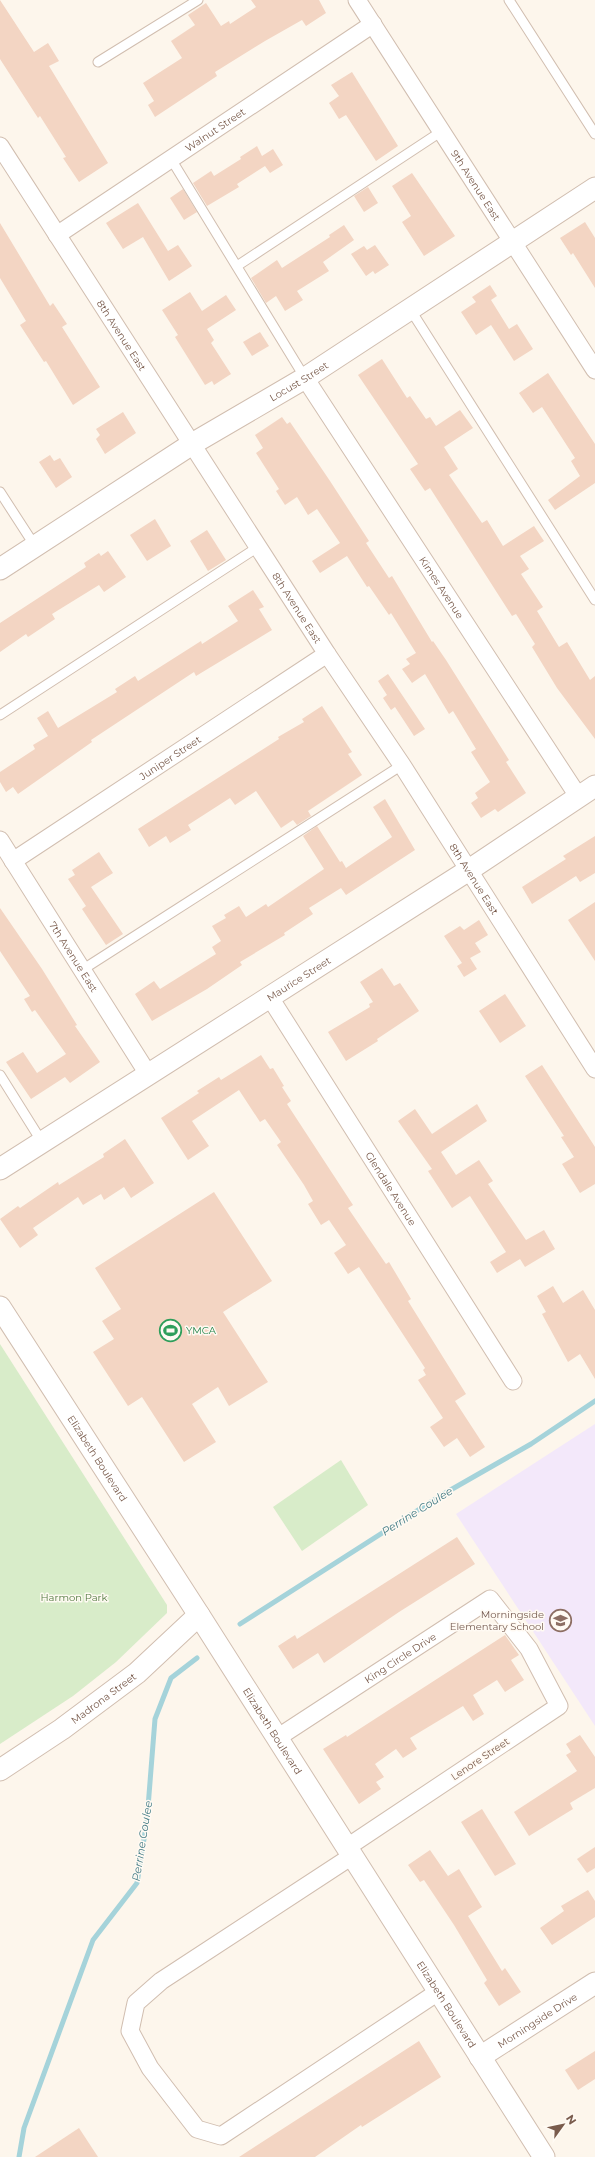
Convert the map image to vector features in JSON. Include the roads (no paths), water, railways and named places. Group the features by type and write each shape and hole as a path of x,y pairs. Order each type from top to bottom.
{"street":[{"name":"9th Avenue East","path":"357,0 595,370"},
{"name":"Walnut Street","path":"58,235 373,24"},
{"name":"8th Avenue East","path":"0,146 327,654 402,765 595,1069"},
{"name":"Locust Street","path":"0,569 192,444 305,378 595,188"},
{"name":"Kimes Avenue","path":"305,378 587,791"},
{"name":"Juniper Street","path":"13,860 327,654"},
{"name":"Maurice Street","path":"0,1169 468,870 587,791"},
{"name":"7th Avenue East","path":"0,840 148,1074"},
{"name":"Glendale Avenue","path":"269,996 513,1381"},
{"name":"Elizabeth Boulevard","path":"0,1307 199,1615 544,2157"},
{"name":"King Circle Drive","path":"277,1738 490,1599 529,1649"},
{"name":"Madrona Street","path":"0,1770 62,1729 137,1673 199,1615"},
{"name":"Lenore Street","path":"349,1852 560,1706 529,1649"},
{"path":"349,1852 161,1981 136,2004 130,2031 150,2068 197,2129 221,2136 438,1992"},
{"name":"Morningside Drive","path":"480,2057 595,1983"}],"lane":[{"path":"98,62 198,0"},
{"path":"508,0 595,134"},
{"path":"236,266 442,131"},
{"path":"171,159 305,378"},
{"path":"410,309 595,600"},
{"path":"0,492 35,546"},
{"path":"0,715 258,547"},
{"path":"82,970 402,765"},
{"path":"0,1075 42,1142"}],"waterway":[{"name":"Perrine Coulee","path":"240,1624 440,1496 531,1444 595,1401"},
{"name":"Perrine Coulee","path":"19,2157 24,2128 93,1940 137,1883 147,1820 155,1719 171,1678 197,1658"}],"place":[{"name":"YMCA","path":"171,1330"},
{"name":"Morningside Elementary School","path":"560,1620"}],"park label":[{"name":"Harmon Park","path":"74,1597"}]}
